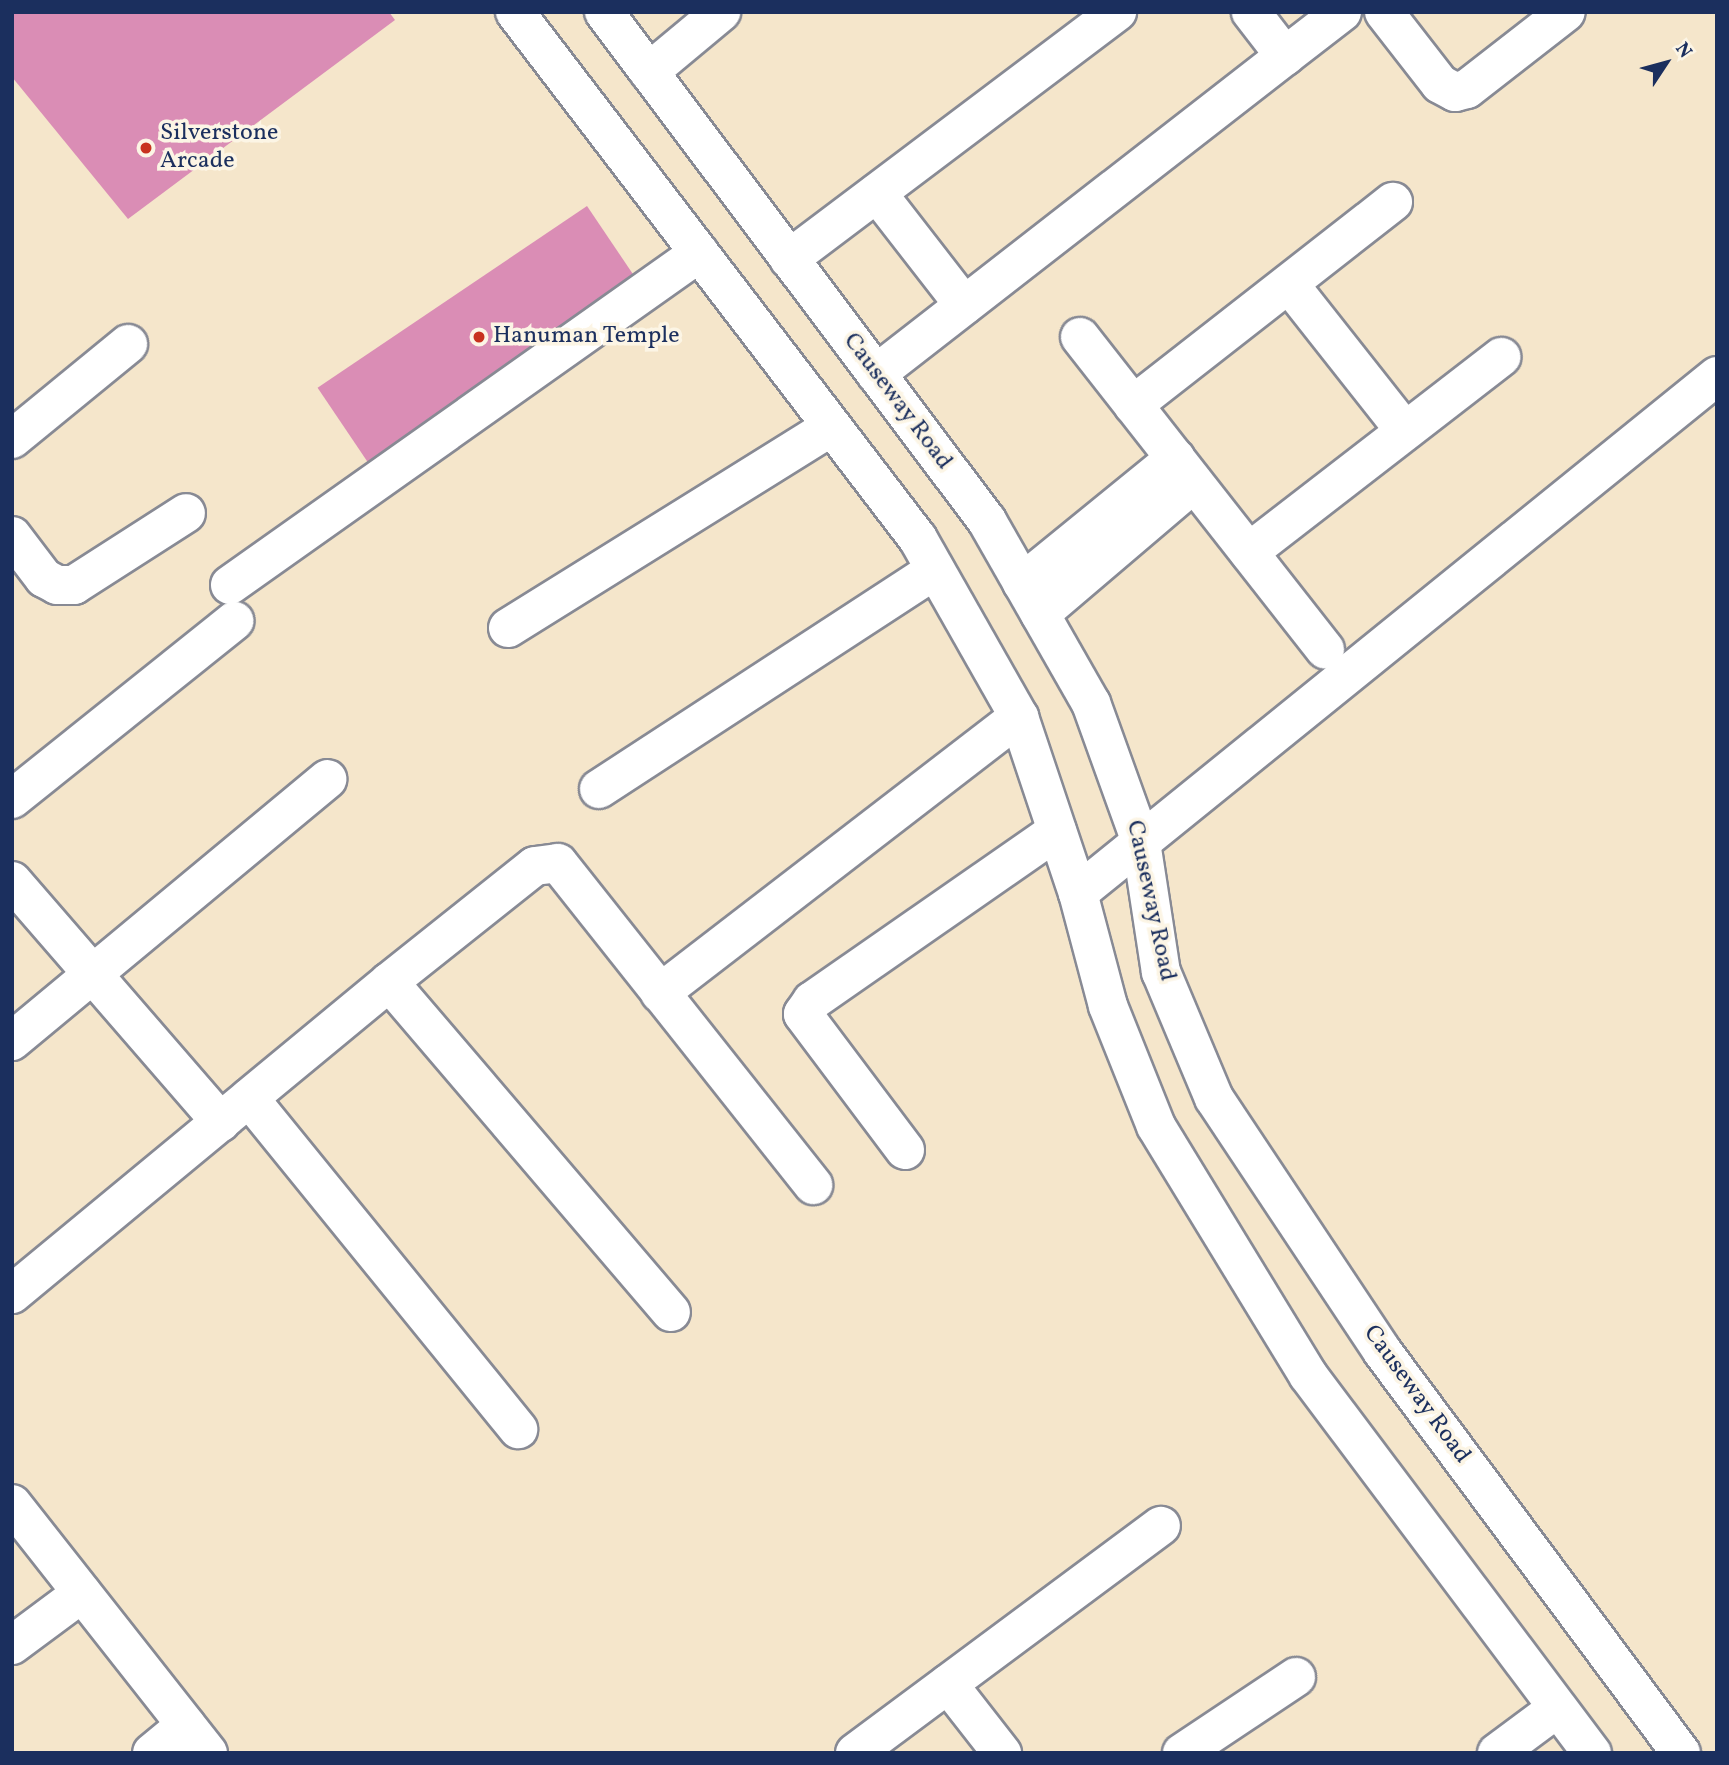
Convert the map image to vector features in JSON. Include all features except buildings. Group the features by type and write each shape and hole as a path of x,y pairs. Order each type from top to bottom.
{"street":[{"path":"515,12 918,539 1018,717 1078,893 1108,1006 1156,1126 1308,1375 1556,1709 1592,1753"},
{"name":"Causeway Road","path":"604,12 987,521 1091,703 1141,842 1161,972 1214,1098 1382,1351 1681,1753"},
{"path":"649,72 721,12"},
{"path":"789,259 1117,12"},
{"path":"1251,12 1284,56"},
{"path":"876,374 1342,12"},
{"path":"1384,12 1440,84 1455,92 1466,89 1566,12"},
{"path":"877,193 964,305"},
{"path":"1133,405 1393,202"},
{"path":"12,799 232,603 699,253"},
{"path":"1289,284 1405,431"},
{"path":"1080,337 1325,649"},
{"path":"12,439 128,344"},
{"path":"1249,552 1501,357"},
{"path":"1078,893 1717,376"},
{"path":"508,628 831,427"},
{"path":"1031,599 1184,470"},
{"path":"15,546 44,578 57,585 74,585 186,513"},
{"path":"598,789 935,570"},
{"path":"660,993 1018,717"},
{"path":"12,1041 328,779"},
{"path":"905,1150 803,1014 812,1001 1057,831"},
{"path":"15,1286 235,1110 518,877 535,866 558,863 813,1185"},
{"path":"12,881 92,976 235,1110 518,1429"},
{"path":"389,982 671,1312"},
{"path":"12,1504 197,1739 152,1753"},
{"path":"855,1753 1161,1526"},
{"path":"12,1645 82,1593"},
{"path":"1182,1753 1296,1677"},
{"path":"948,1684 1002,1753"},
{"path":"1497,1753 1556,1709"}],"place":[{"name":"Silverstone Arcade","path":"146,148"},
{"name":"Hanuman Temple","path":"479,337"}]}
